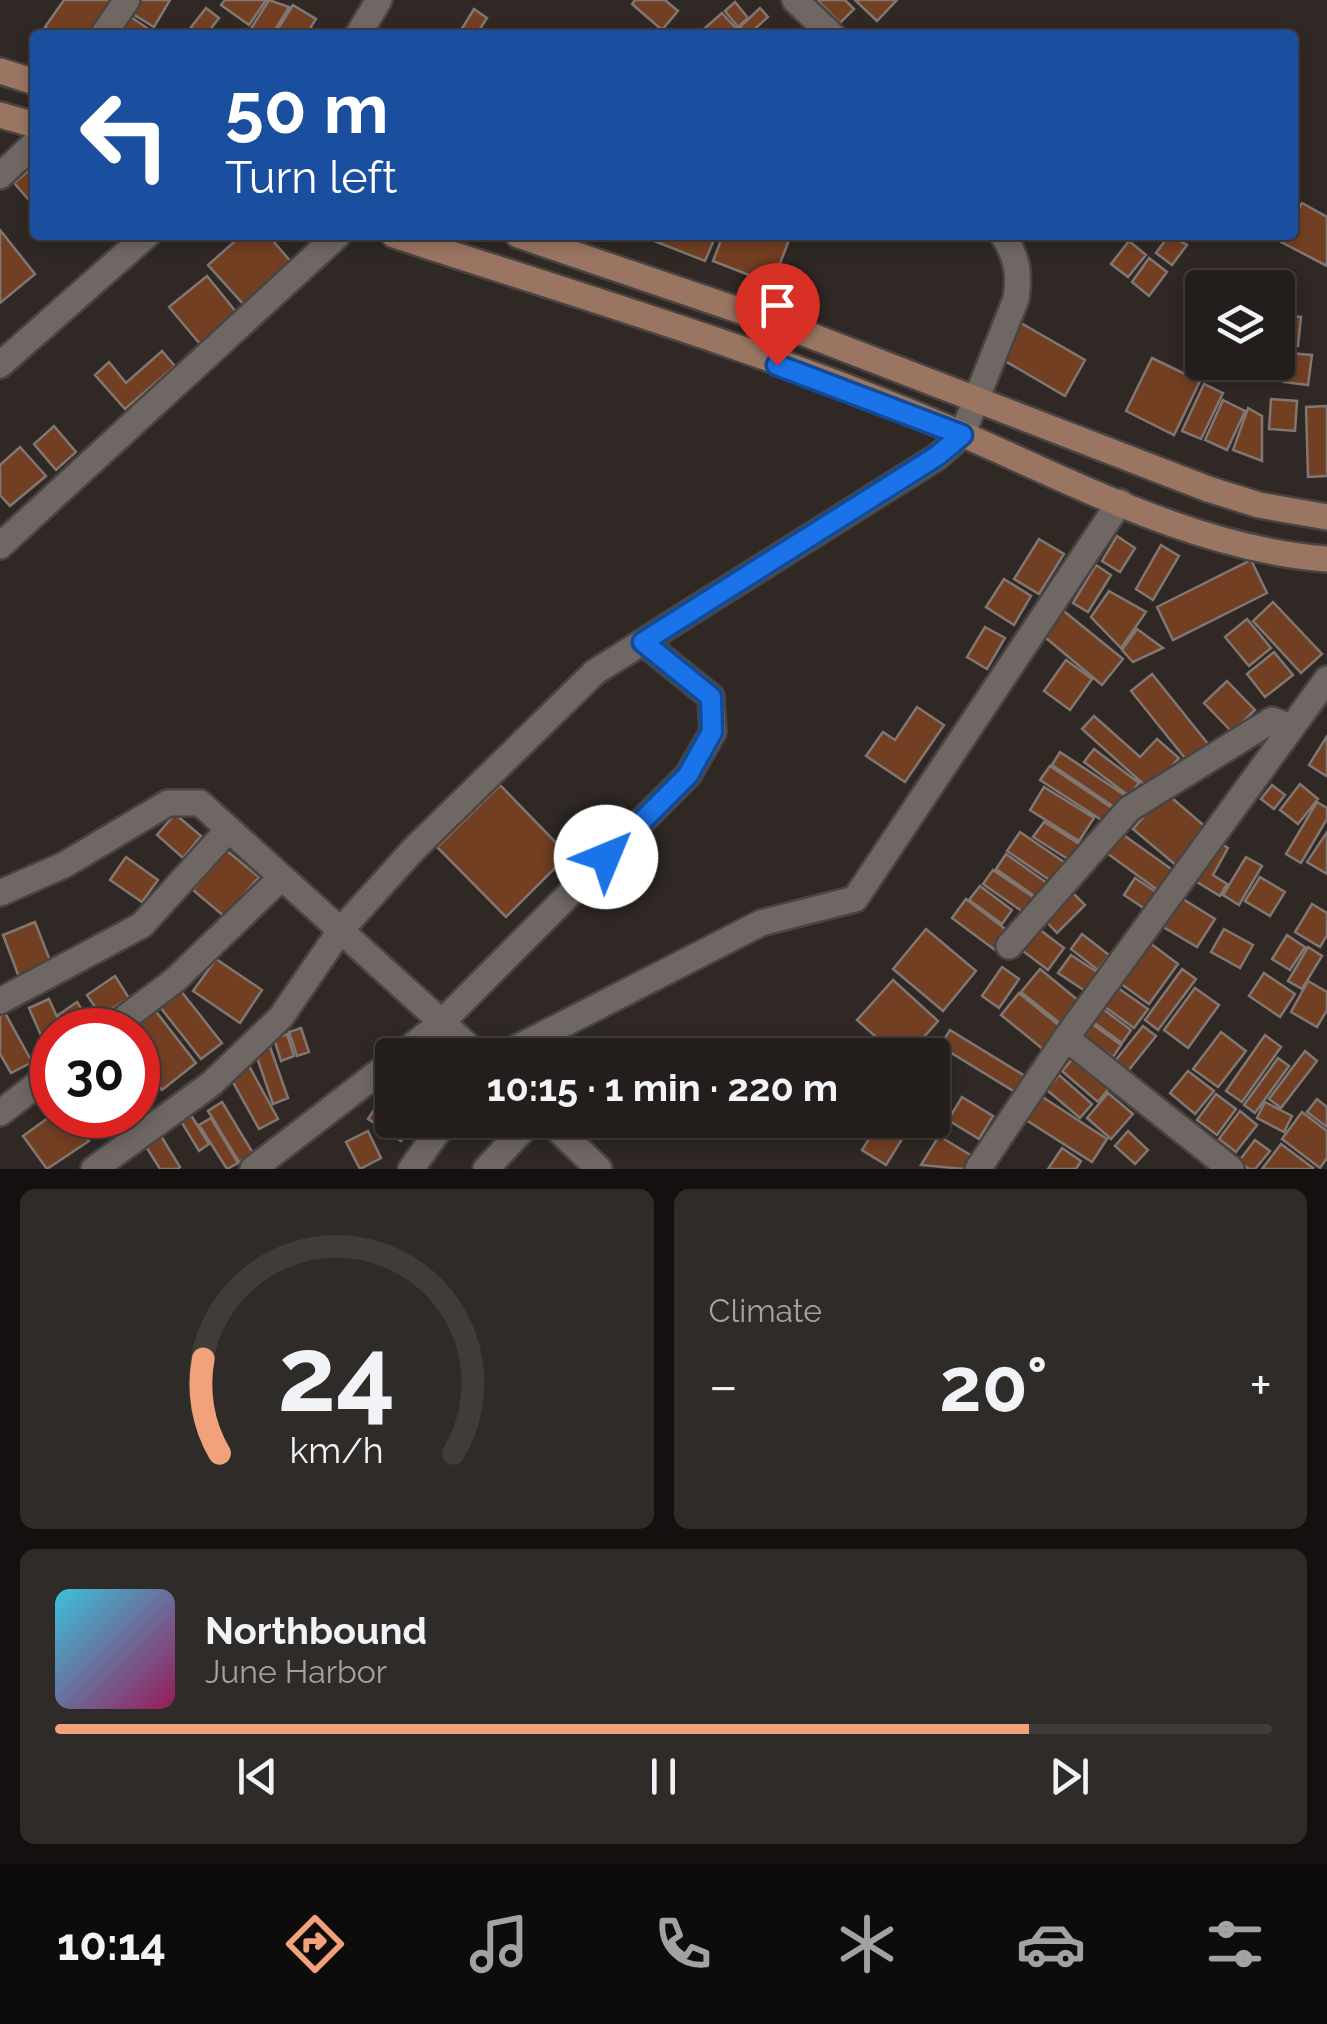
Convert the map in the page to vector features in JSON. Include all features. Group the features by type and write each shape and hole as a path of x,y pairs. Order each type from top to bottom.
{"main road":[{"path":"0,71 30,80"},
{"path":"0,114 30,123"},
{"path":"409,240 631,313 962,435 1120,502 1244,546 1327,559"},
{"path":"532,240 977,396 1208,489 1259,505 1327,517"}],"street":[{"path":"107,30 128,0"},
{"path":"361,30 379,0"},
{"path":"796,0 827,30"},
{"path":"0,176 30,149"},
{"path":"0,365 141,240"},
{"path":"0,546 333,240"},
{"path":"94,1169 168,1118 281,1017 340,931 520,741 595,672 937,456 962,435 1020,278 1015,254 1006,240"},
{"path":"536,1038 761,923 855,898 1120,502"},
{"path":"422,1038 688,775 712,732 711,697 643,642"},
{"path":"989,1165 1066,1038 1327,679"},
{"path":"1009,946 1129,809 1272,720 1291,727"},
{"path":"0,893 64,865 168,803 200,804 459,1038"},
{"path":"0,1001 142,925 229,830"},
{"path":"138,1008 175,980 281,878"},
{"path":"1066,1038 1231,1169"},
{"path":"253,1169 375,1075"},
{"path":"0,1112 30,1090"},
{"path":"410,1169 433,1138"},
{"path":"486,1169 515,1138"},
{"path":"567,1138 600,1169"}],"building":[{"path":"64,0 115,0 94,30 45,27"},
{"path":"135,0 170,0 154,27 128,11"},
{"path":"225,0 266,0 249,25 221,5"},
{"path":"269,0 289,7 275,30 250,30"},
{"path":"635,0 665,0 678,11 662,30 632,4"},
{"path":"817,0 845,0 854,9 840,23"},
{"path":"855,0 897,0 877,21"},
{"path":"735,2 748,18 738,27 725,11"},
{"path":"293,5 316,19 309,30 277,30"},
{"path":"206,8 219,18 210,30 189,30"},
{"path":"760,8 768,17 754,30 740,27"},
{"path":"474,9 487,18 479,30 461,30"},
{"path":"722,13 737,30 705,30"},
{"path":"128,15 150,30 118,30"},
{"path":"30,169 30,201 14,183"},
{"path":"1302,203 1327,217 1327,266 1281,242 1298,240 1298,210"},
{"path":"0,230 35,274 0,303"},
{"path":"236,240 272,240 292,263 244,305 208,265"},
{"path":"652,240 714,240 705,261"},
{"path":"721,240 789,240 772,284 713,261"},
{"path":"1165,240 1187,245 1172,265 1156,253"},
{"path":"1129,241 1146,255 1128,277 1111,264"},
{"path":"1149,258 1167,272 1149,296 1132,282"},
{"path":"207,276 237,313 200,344 169,307"},
{"path":"1295,316 1301,317 1295,346"},
{"path":"1021,323 1085,360 1065,396 1000,358"},
{"path":"162,351 175,366 125,409 95,375 109,362 126,383"},
{"path":"1295,354 1312,355 1308,385 1284,382 1295,380"},
{"path":"1152,358 1185,374 1185,380 1200,381 1174,435 1126,411"},
{"path":"1204,384 1223,393 1201,439 1182,431"},
{"path":"1271,399 1297,401 1295,431 1269,429"},
{"path":"1223,400 1245,411 1227,450 1205,440"},
{"path":"1327,406 1327,476 1308,477 1306,407"},
{"path":"1248,408 1262,416 1262,461 1233,450"},
{"path":"54,426 76,452 56,470 34,444"},
{"path":"20,447 46,476 10,506 0,495 0,465"},
{"path":"1117,536 1135,548 1120,572 1102,561"},
{"path":"1039,539 1064,554 1039,594 1014,579"},
{"path":"1161,545 1179,556 1153,600 1136,589"},
{"path":"1251,560 1267,593 1173,640 1157,607"},
{"path":"1096,565 1111,575 1088,612 1073,603"},
{"path":"1004,579 1031,596 1014,625 986,607"},
{"path":"1109,591 1146,612 1121,648 1091,617"},
{"path":"1273,602 1322,654 1301,673 1253,621"},
{"path":"1060,608 1123,659 1102,685 1040,633"},
{"path":"1247,619 1271,648 1249,666 1225,637"},
{"path":"985,627 1005,638 987,669 967,657"},
{"path":"1137,629 1163,648 1133,662 1122,650"},
{"path":"1274,652 1293,675 1265,697 1247,674"},
{"path":"1066,660 1092,679 1070,710 1044,691"},
{"path":"1152,674 1209,745 1188,762 1131,691"},
{"path":"1227,681 1255,710 1232,732 1204,703"},
{"path":"917,707 944,725 905,782 866,756 883,732 895,740"},
{"path":"1094,716 1140,757 1157,739 1179,758 1150,790 1082,729"},
{"path":"1327,736 1327,775 1326,776 1309,765"},
{"path":"1094,749 1139,783 1129,796 1084,762"},
{"path":"1060,752 1126,796 1117,809 1052,765"},
{"path":"1050,766 1112,808 1103,821 1040,780"},
{"path":"1300,784 1318,799 1298,824 1280,810"},
{"path":"500,785 568,855 506,917 437,847"},
{"path":"1272,785 1285,795 1274,809 1261,799"},
{"path":"1044,787 1094,818 1079,841 1030,810"},
{"path":"1165,792 1209,830 1178,867 1133,829"},
{"path":"1317,802 1327,808 1327,819 1301,863 1286,854"},
{"path":"175,814 201,836 183,858 157,835"},
{"path":"1044,822 1081,845 1071,861 1033,837"},
{"path":"1118,831 1174,871 1159,891 1104,851"},
{"path":"1020,832 1064,862 1051,881 1007,851"},
{"path":"1327,832 1327,874 1307,862"},
{"path":"1215,840 1228,848 1213,875 1227,884 1220,896 1192,879"},
{"path":"226,850 259,877 225,917 193,890"},
{"path":"1006,854 1047,883 1037,898 996,869"},
{"path":"126,857 158,880 142,902 110,880"},
{"path":"1246,857 1262,866 1239,905 1223,895"},
{"path":"993,870 1036,899 1026,914 983,884"},
{"path":"1260,877 1285,892 1270,916 1245,901"},
{"path":"1135,878 1156,892 1145,909 1124,895"},
{"path":"980,886 1012,910 1002,924 969,900"},
{"path":"1070,890 1085,905 1057,933 1043,918"},
{"path":"1178,896 1215,919 1197,947 1160,925"},
{"path":"966,899 1009,932 995,950 952,918"},
{"path":"1312,904 1327,913 1327,935 1320,947 1295,932"},
{"path":"35,922 51,963 19,977 3,935"},
{"path":"1035,926 1064,948 1048,970 1019,948"},
{"path":"926,929 976,971 943,1011 893,969"},
{"path":"1224,929 1253,945 1240,968 1211,952"},
{"path":"1082,934 1109,955 1098,970 1071,949"},
{"path":"1287,935 1305,947 1290,970 1272,959"},
{"path":"1146,940 1178,964 1149,1004 1117,981"},
{"path":"1308,947 1322,956 1302,989 1288,981"},
{"path":"1071,955 1097,972 1085,991 1058,973"},
{"path":"216,959 262,990 240,1023 193,991"},
{"path":"1002,967 1019,979 999,1008 982,996"},
{"path":"1040,969 1079,1001 1061,1024 1021,992"},
{"path":"1182,969 1196,979 1158,1030 1145,1020"},
{"path":"1264,973 1295,994 1280,1017 1249,996"},
{"path":"115,976 129,998 113,1008 96,1008 87,995"},
{"path":"893,980 938,1021 923,1038 877,1038 857,1020"},
{"path":"1308,981 1327,992 1327,1010 1317,1027 1291,1012"},
{"path":"1115,986 1148,1009 1134,1028 1101,1004"},
{"path":"1195,988 1219,1005 1188,1048 1164,1030"},
{"path":"181,991 222,1043 201,1059 160,1007"},
{"path":"1019,993 1062,1028 1044,1050 1001,1015"},
{"path":"49,999 53,1008 30,1010"},
{"path":"1103,1009 1131,1030 1122,1043 1093,1022"},
{"path":"5,1013 30,1058 30,1063 11,1073 0,1054 0,1016"},
{"path":"160,1017 196,1063 162,1090 160,1087"},
{"path":"1092,1024 1121,1045 1113,1057 1084,1037"},
{"path":"1143,1026 1156,1036 1128,1071 1115,1061"},
{"path":"301,1028 309,1052 297,1056 289,1032"},
{"path":"950,1030 1025,1076 1015,1092 950,1052 950,1038 945,1038"},
{"path":"1221,1032 1246,1051 1218,1087 1193,1069"},
{"path":"287,1034 294,1056 281,1061 274,1039"},
{"path":"1265,1035 1281,1047 1242,1102 1226,1091"},
{"path":"268,1041 288,1098 273,1104 253,1046"},
{"path":"1305,1051 1317,1061 1281,1108 1269,1099"},
{"path":"1075,1056 1111,1086 1098,1102 1062,1071"},
{"path":"1278,1058 1289,1066 1255,1113 1244,1105"},
{"path":"248,1064 278,1119 259,1129 229,1075"},
{"path":"1188,1071 1214,1091 1195,1114 1170,1093"},
{"path":"1059,1075 1092,1104 1080,1118 1047,1090"},
{"path":"1108,1093 1133,1114 1111,1139 1087,1118"},
{"path":"1038,1094 1107,1139 1092,1162 1023,1118"},
{"path":"1216,1094 1236,1109 1217,1135 1197,1120"},
{"path":"962,1097 993,1116 979,1139 950,1121"},
{"path":"1317,1099 1327,1107 1327,1127 1307,1112"},
{"path":"222,1102 253,1153 239,1162 208,1111"},
{"path":"1265,1102 1292,1116 1284,1132 1257,1118"},
{"path":"1240,1111 1257,1125 1236,1152 1219,1139"},
{"path":"189,1112 209,1144 199,1151 179,1118"},
{"path":"1302,1112 1327,1131 1327,1158 1320,1168 1282,1139"},
{"path":"211,1118 238,1163 227,1169 199,1125"},
{"path":"30,1131 30,1138 89,1141 47,1169 23,1136"},
{"path":"368,1131 381,1158 360,1169 346,1142"},
{"path":"1128,1131 1148,1150 1135,1164 1115,1146"},
{"path":"160,1137 178,1169 160,1169 145,1145"},
{"path":"869,1138 903,1138 886,1165 862,1150"},
{"path":"938,1138 972,1156 964,1169 921,1165"},
{"path":"1255,1140 1270,1151 1255,1169 1249,1169 1239,1161"},
{"path":"1281,1144 1313,1168 1262,1169"},
{"path":"1062,1148 1081,1161 1076,1169 1048,1169"}],"route":[{"path":"606,857 688,775 712,732 711,697 643,642 937,456 962,435 777,365"}]}
